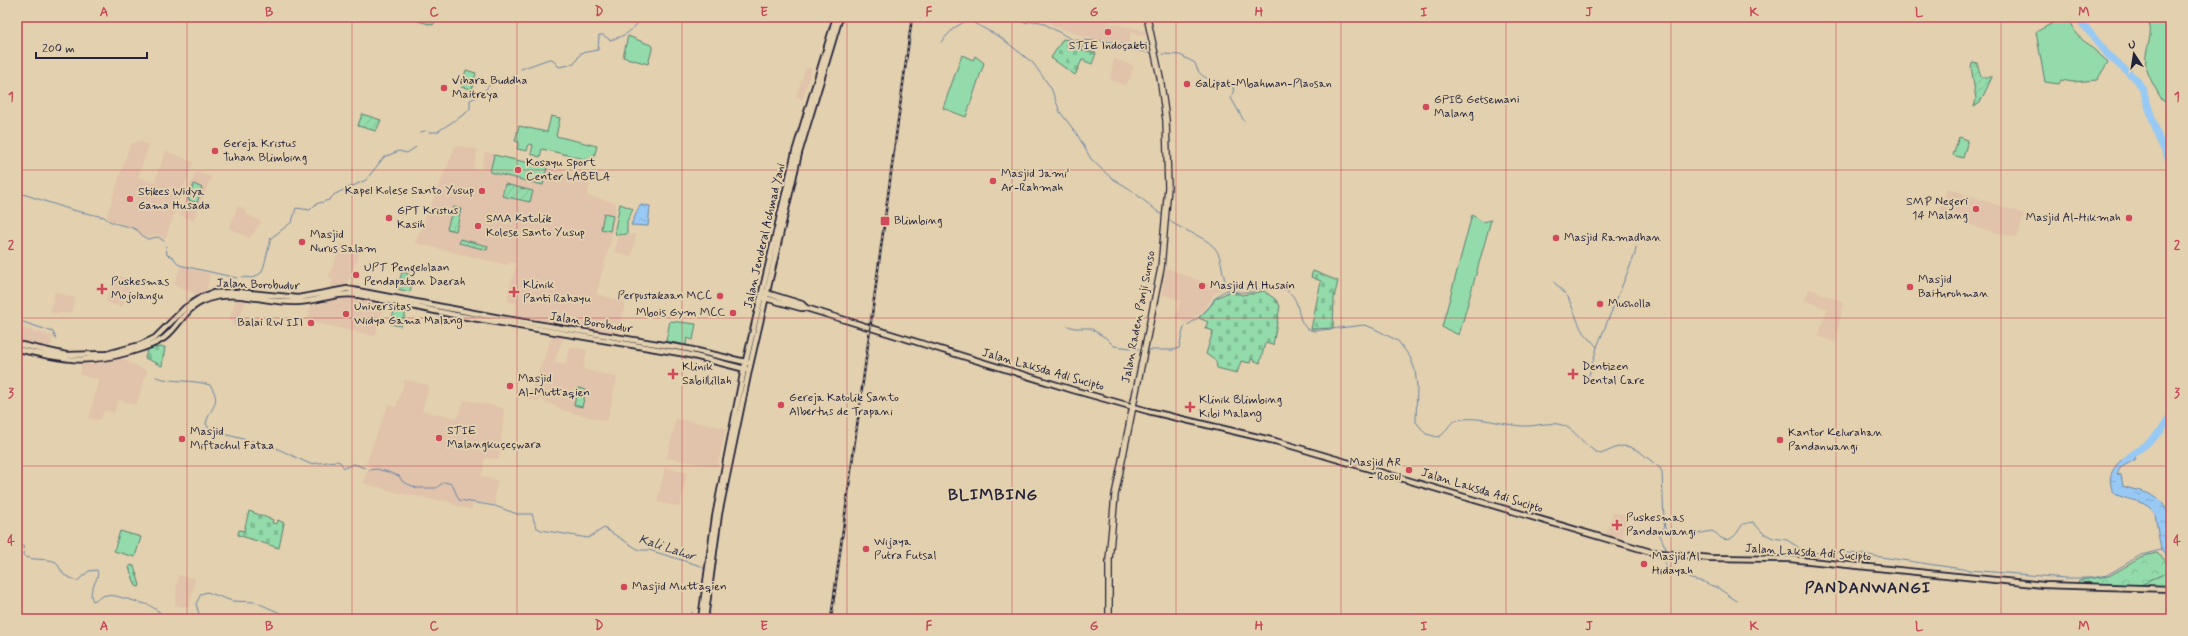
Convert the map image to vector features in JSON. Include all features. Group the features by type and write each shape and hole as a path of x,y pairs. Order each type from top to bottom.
{"highway":[{"name":"Jalan Raden Panji Suroso","path":"1109,619 1108,566 1113,509 1161,268 1166,222 1168,188 1166,120 1160,77 1147,17"}],"main road":[{"name":"Jalan Jenderal Achmad Yani","path":"748,362 797,153 836,17"},
{"name":"Jalan Jenderal Achmad Yani","path":"701,619 710,548 724,463 732,436 746,369 763,308 764,295 768,287 797,153 840,17"},
{"path":"768,287 773,295"},
{"name":"Jalan Borobudur","path":"66,358 107,354 160,338 185,308 213,292 238,292 294,298 339,290 359,292 464,314 701,358 746,369"},
{"name":"Jalan Laksda Adi Sucipto","path":"764,295 773,295 802,304 806,308"},
{"name":"Jalan Laksda Adi Sucipto","path":"764,295 773,301 806,308 999,368 1133,407 1275,441 1652,552 1710,558 1790,559 2049,586 2171,589"},
{"path":"763,308 773,301"},
{"name":"Jalan Borobudur","path":"464,314 702,352 748,362"},
{"path":"17,344 66,358"},
{"path":"17,349 66,358"},
{"path":"701,358 702,352"},
{"name":"Jalan Jenderal Achmad Yani","path":"706,619 713,552 732,446 732,436"}],"shaded area":[{"name":"STIE Indoçakti","path":"1053,17 1110,17 1109,23 1146,31 1147,36 1131,32 1128,45 1116,40 1096,40 1051,25"},
{"path":"1222,17 1262,17 1261,26"},
{"path":"1114,59 1134,66 1126,86 1110,79"},
{"path":"806,67 812,69 802,99 796,97"},
{"path":"139,141 149,145 138,177 154,183 166,151 193,162 165,239 159,235 144,237 133,227 110,220 107,215 130,145"},
{"path":"456,145 478,150 473,168 481,170 485,152 591,179 587,196 616,203 611,239 596,294 625,302 618,334 513,317 516,303 507,301 516,264 509,262 508,265 415,243"},
{"path":"196,172 211,177 193,220 179,215"},
{"name":"SMP Negeri 14 Malang","path":"1947,188 2024,214 2017,237 1981,229 1940,212"},
{"path":"238,206 246,210 245,213 261,222 250,238 229,228"},
{"path":"636,235 631,256 614,252 619,236"},
{"path":"341,243 361,249 346,286 331,289 333,279 329,277"},
{"path":"181,266 210,274 206,292 199,296 174,284"},
{"path":"1166,268 1221,289 1213,295 1204,310 1186,323 1175,317 1181,300 1162,294"},
{"path":"115,275 132,280 122,307 106,302"},
{"path":"1809,289 1843,302 1836,342 1818,336 1827,309 1805,300"},
{"path":"55,292 75,298 71,313 50,313"},
{"name":"Universitas Widya Gama Malang","path":"348,296 385,303 375,336 308,321 311,305 325,304 326,299"},
{"path":"236,299 246,299 236,327 232,326 233,320 229,320"},
{"path":"17,327 53,336 50,350 17,341"},
{"path":"554,333 564,335 554,363 565,365 571,347 587,350 583,369 617,378 607,421 566,411 540,399 539,401 525,398 526,395 529,396"},
{"path":"118,357 147,371 136,405 119,399 114,413 105,410 99,420 89,418 99,379 80,375 82,363"},
{"name":"STIE Malangkuçeçwara","path":"405,380 429,385 422,411 457,418 465,400 504,408 499,459 485,458 481,477 497,480 494,500 496,501 496,505 473,501 472,509 456,506 450,502 399,493 364,483 369,465 366,464 388,405 396,407"},
{"path":"676,419 726,428 717,467 667,458"},
{"path":"665,468 687,472 680,507 657,502"},
{"name":"Puskesmas Pandanwangi","path":"1613,513 1627,515 1622,538 1606,534"},
{"path":"178,575 195,579 189,607 175,605"}],"green space":[{"path":"419,17 438,17 433,25 418,21"},
{"path":"2064,17 2069,17 2076,34 2108,62 2097,80 2073,82 2061,80 2059,84 2045,82 2036,32"},
{"path":"2146,17 2171,17 2171,101 2165,102 2162,100 2147,71 2146,54 2150,29"},
{"path":"628,36 653,46 648,64 623,57"},
{"path":"1063,39 1083,43 1082,50 1096,53 1092,64 1082,60 1075,75 1051,58"},
{"path":"962,55 973,60 975,56 984,63 966,117 943,108"},
{"path":"1973,62 1977,63 1981,77 1992,77 1980,103 1974,107 1976,99 1971,66"},
{"path":"466,70 476,73 472,89 461,87"},
{"path":"362,114 381,120 376,131 358,126"},
{"path":"551,116 560,118 556,136 597,146 593,161 542,149 540,157 531,154 533,145 529,144 527,151 517,149 519,142 515,141 519,126 547,132"},
{"path":"1959,137 1968,140 1963,158 1953,155"},
{"name":"Kosayu Sport Center LABELA","path":"494,155 547,167 543,185 490,172"},
{"path":"194,184 202,188 197,203 188,200"},
{"path":"505,184 533,191 530,202 502,196"},
{"path":"620,204 633,209 627,221 627,234 616,235 615,229"},
{"path":"453,207 461,209 456,231 447,229"},
{"path":"604,213 613,215 610,231 601,229"},
{"path":"1472,215 1483,222 1491,220 1459,335 1442,327"},
{"path":"460,239 488,246 487,250 459,243"},
{"path":"1313,271 1338,281 1334,298 1333,328 1311,329 1321,281 1311,277"},
{"path":"402,272 414,275 410,292 397,289"},
{"path":"1231,291 1242,295 1264,291 1275,299 1280,306 1273,345 1265,343 1260,363 1251,359 1250,363 1241,361 1237,373 1217,368 1216,361 1206,354 1213,331 1205,328 1208,322 1199,318 1213,303 1214,299"},
{"path":"395,308 407,310 401,326 390,324"},
{"path":"670,321 696,324 693,340 687,338 686,345 666,341"},
{"path":"165,347 162,366 145,358 148,348"},
{"path":"578,388 586,390 582,407 574,405"},
{"path":"249,511 273,520 272,523 277,524 278,520 284,523 279,548 238,535 239,530 244,531"},
{"path":"120,531 141,537 135,557 114,551"},
{"path":"2157,553 2171,566 2171,570 2139,586 2077,584 2079,580 2109,576 2144,556"},
{"path":"131,565 134,566 140,585 139,587 136,586 129,568"},
{"path":"2171,570 2171,587 2139,586"}],"water":[{"path":"640,205 650,206 648,226 631,225"},
{"path":"2133,451 2136,459 2120,468 2117,474 2121,475 2123,486 2144,492 2162,502 2171,527 2171,563 2161,550 2155,514 2152,509 2143,503 2117,495 2112,488 2110,480 2113,470 2120,461"}],"waterway":[{"path":"970,17 972,22 1000,37 1033,63 1051,88 1060,112 1077,134 1091,159 1110,177 1130,189 1163,216"},
{"path":"1017,17 1023,23 1034,21 1041,22 1073,40 1106,41 1122,44 1133,50 1153,53"},
{"path":"2077,17 2109,56 2137,80 2143,90 2159,139 2171,164"},
{"path":"941,42 954,28 969,19"},
{"path":"521,69 549,59 552,59 559,67 574,64 581,53 598,50 599,35 603,35 610,40 620,37 631,31 640,20"},
{"path":"1162,54 1180,55 1195,63 1198,70 1206,78 1229,85 1234,89 1231,98 1244,121"},
{"path":"429,132 437,132 466,113 470,109 470,100 481,95 492,82 507,84 513,80"},
{"path":"421,132 425,131"},
{"path":"242,277 253,278 261,273 271,238 292,222 296,208 310,210 316,204 329,200 335,194 366,180 384,157 399,151 407,153 416,147"},
{"path":"17,192 72,210 104,217 112,222 135,229 147,239 158,237 164,241"},
{"path":"1167,219 1203,239 1214,247 1220,257 1223,274 1227,285 1231,289 1237,292 1244,292 1268,287 1283,288 1294,298 1301,320 1308,329 1314,331 1364,325 1398,341 1410,357 1415,370 1417,386 1416,422 1426,434 1438,437 1441,436 1452,422 1462,419 1479,419 1522,426 1557,424 1567,427 1595,451 1601,454 1623,446 1639,451 1660,468 1662,472 1664,522 1665,528 1669,533 1693,535 1711,531 1721,538 1728,539 1734,536 1743,524 1753,522 1763,533 1773,538 1787,540 1807,553 1831,552 1861,554 1969,570 2065,578 2091,578 2107,575 2141,555 2161,550"},
{"path":"166,246 167,255 173,257 179,265 237,278"},
{"path":"1587,382 1597,347 1635,254 1636,247"},
{"path":"1554,282 1568,297 1581,329 1597,347"},
{"path":"1148,350 1173,350 1179,348 1184,327 1203,314 1218,295 1231,289"},
{"path":"17,320 53,332 56,339"},
{"path":"1068,326 1075,328 1090,328 1106,338 1114,346 1139,349"},
{"path":"156,377 210,385 214,391 216,401 206,424 211,431 272,446 310,464 336,461 340,462 344,468 354,464 365,468"},
{"path":"2127,459 2159,433 2164,427 2171,413"},
{"name":"Kali Lahor","path":"369,470 377,469 399,476 403,482 417,488 436,488 444,482 452,484 459,500 495,506 517,514 532,514 536,527 541,530 588,538 604,528 639,550 649,550 701,566 704,569"},
{"path":"1664,528 1658,531 1667,551"},
{"path":"17,542 24,547 23,555 30,558 56,562 64,575 77,581 89,571 97,570 98,574 91,592 93,601 105,595 116,596 149,605 164,615 176,619"},
{"path":"1665,557 1665,564 1668,568 1691,579 1704,582 1718,588 1737,601"},
{"path":"195,619 200,617 196,604 201,594 207,592 232,601 255,602 290,619"},
{"path":"691,619 692,612"}],"railway":[{"path":"831,619 912,17"}],"place":[{"name":"STIE Indoçakti","path":"1108,32"},
{"name":"Galipat-Mbahman-Plaosan","path":"1187,84"},
{"name":"Vihara Buddha Maitreya","path":"444,88"},
{"name":"GPIB Getsemani Malang","path":"1426,107"},
{"name":"Gereja Kristus Tuhan Blimbing","path":"215,151"},
{"name":"Kosayu Sport Center LABELA","path":"518,170"},
{"name":"Masjid Jami' Ar-Rahmah","path":"993,181"},
{"name":"Kapel Kolese Santo Yusup","path":"482,191"},
{"name":"Stikes Widya Gama Husada","path":"130,199"},
{"name":"SMP Negeri 14 Malang","path":"1976,209"},
{"name":"GPT Kristus Kasih","path":"389,218"},
{"name":"Masjid Al-Hikmah","path":"2129,218"},
{"name":"Blimbing","path":"885,221"},
{"name":"SMA Katolik Kolese Santo Yusup","path":"478,226"},
{"name":"Masjid Ramadhan","path":"1556,238"},
{"name":"Masjid Nurus Salam","path":"302,242"},
{"name":"UPT Pengelolaan Pendapatan Daerah","path":"356,275"},
{"name":"Masjid Al Husain","path":"1202,286"},
{"name":"Masjid Baiturohman","path":"1910,287"},
{"name":"Puskesmas Mojolangu","path":"102,289"},
{"name":"Klinik Panti Rahayu","path":"514,292"},
{"name":"Perpustakaan MCC","path":"720,296"},
{"name":"Musholla","path":"1600,304"},
{"name":"Mbois Gym MCC","path":"733,313"},
{"name":"Universitas Widya Gama Malang","path":"346,314"},
{"name":"Balai RW III","path":"311,323"},
{"name":"Klinik Sabillillah","path":"673,374"},
{"name":"Dentizen Dental Care","path":"1573,374"},
{"name":"Masjid Al-Muttaqien","path":"510,386"},
{"name":"Gereja Katolik Santo Albertus de Trapani","path":"781,405"},
{"name":"Klinik Blimbing Kibi Malang","path":"1190,407"},
{"name":"STIE Malangkuçeçwara","path":"439,438"},
{"name":"Masjid Miftachul Fataa","path":"182,439"},
{"name":"Kantor Kelurahan Pandanwangi","path":"1780,440"},
{"name":"Masjid AR - Rosul","path":"1409,470"},
{"name":"Puskesmas Pandanwangi","path":"1617,525"},
{"name":"Wijaya Putra Futsal","path":"866,549"},
{"name":"Masjid Al Hidayah","path":"1644,564"},
{"name":"Masjid Muttaqien","path":"624,587"}],"district":[{"name":"BLIMBING","path":"993,495"},
{"name":"PANDANWANGI","path":"1868,588"}]}
